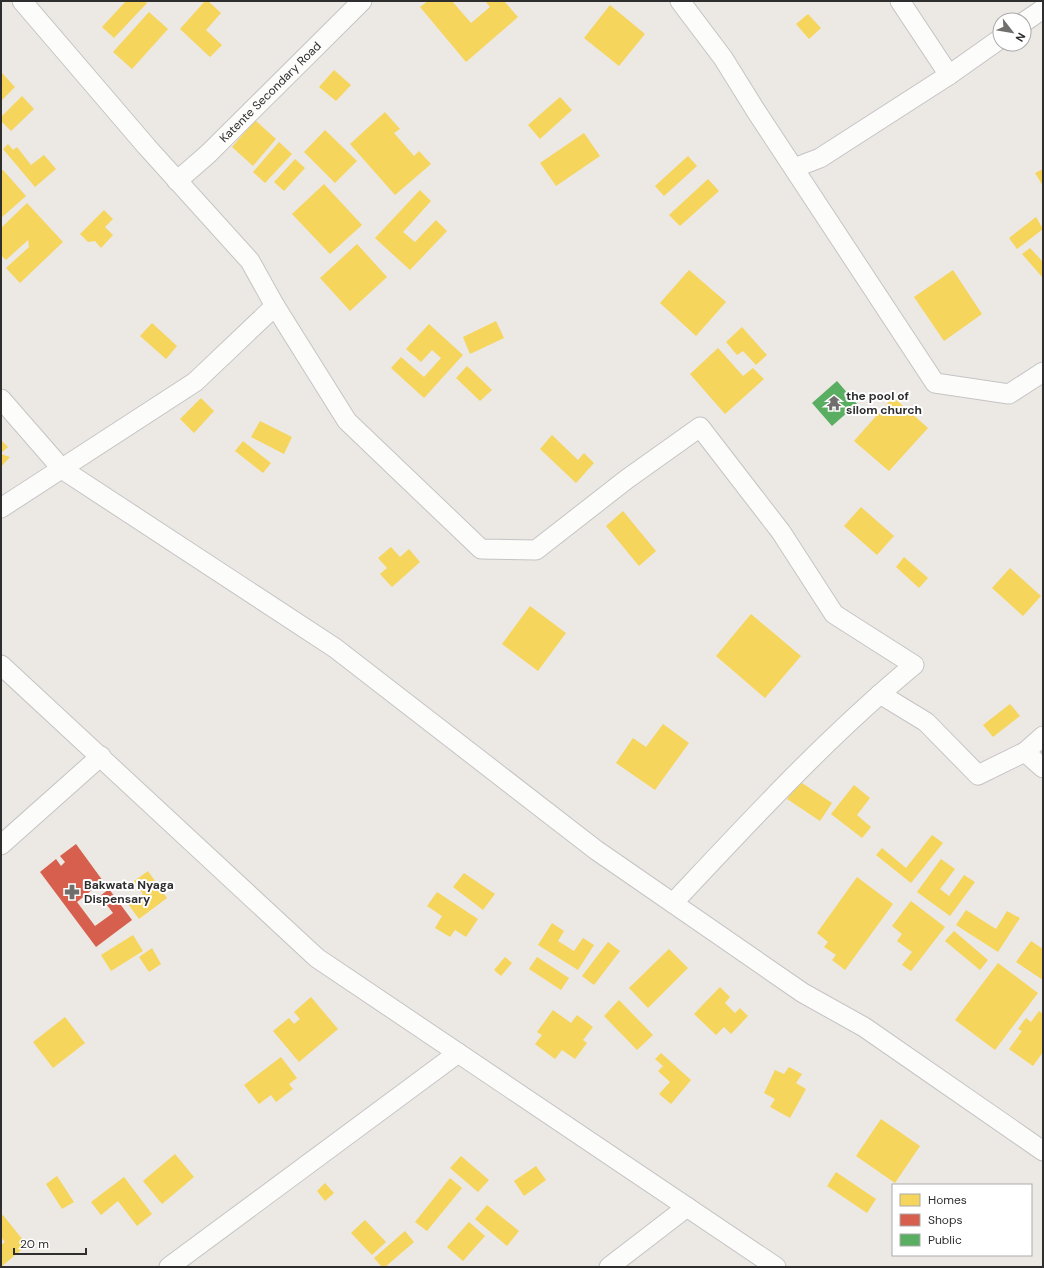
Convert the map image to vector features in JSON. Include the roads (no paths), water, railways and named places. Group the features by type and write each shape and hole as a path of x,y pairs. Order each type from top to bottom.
{"street":[{"path":"22,1 177,181 250,261 275,306 347,421 481,549 536,550 627,478 700,427 781,532 834,614 914,665 880,694 774,795 673,903"},
{"name":"Katente Secondary Road","path":"177,181 208,154 362,1"},
{"path":"680,1 723,58 935,383 1009,394 1043,372"},
{"path":"904,2 949,75"},
{"path":"1032,17 1043,9"},
{"path":"794,168 820,158 949,75 992,45"},
{"path":"1,508 195,382 275,306"},
{"path":"1,399 62,469 335,648 596,850 803,993 864,1027 1043,1151"},
{"path":"1,665 101,756 317,958 776,1267"},
{"path":"880,694 926,722 978,775 1025,752 1043,736"},
{"path":"1025,752 1043,768"},
{"path":"1,845 101,756"},
{"path":"169,1267 458,1053"},
{"path":"609,1267 687,1207"}],"place":[{"name":"the pool of silom church","path":"834,403"},
{"name":"Bakwata Nyaga Dispensary","path":"72,892"}]}
